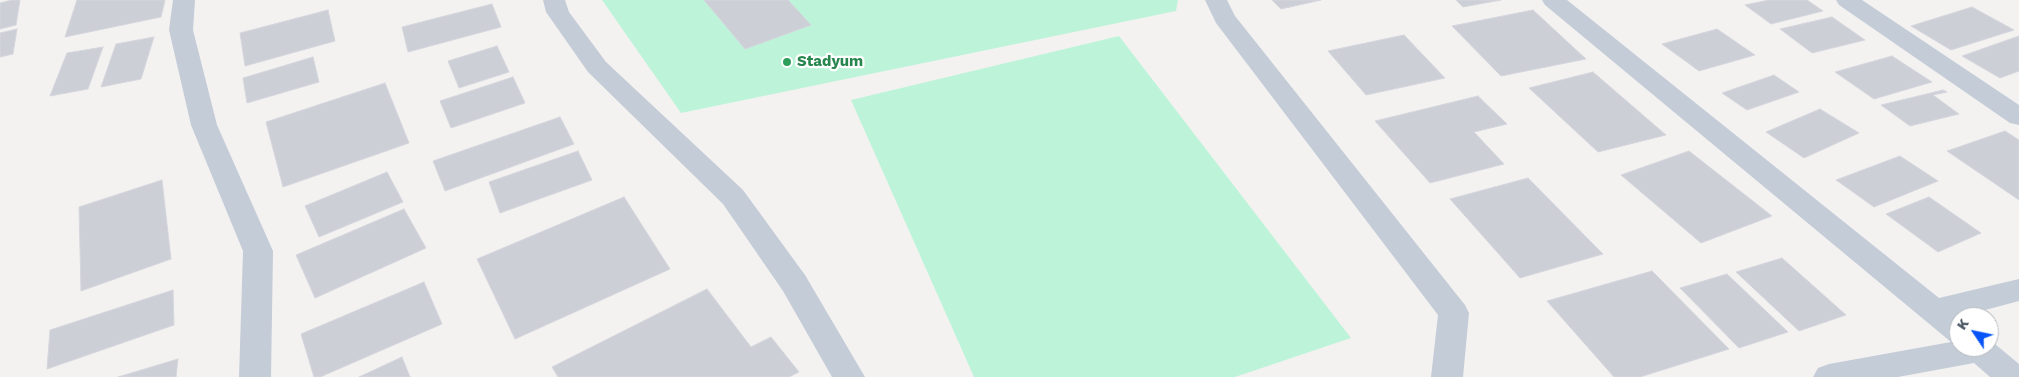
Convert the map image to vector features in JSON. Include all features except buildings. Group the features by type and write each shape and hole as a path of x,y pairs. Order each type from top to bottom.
{"street":[{"path":"184,0 181,30 204,125 258,251 255,377"},
{"path":"554,0 558,12 597,67 733,197 794,283 849,377"},
{"path":"1216,0 1224,18 1454,313 1446,377"},
{"path":"1553,0 1949,324"},
{"path":"1847,0 2019,117"},
{"path":"1934,311 2019,290"},
{"path":"1829,377 1949,348"},
{"path":"1988,357 2012,377"}],"green space":[{"name":"Stadyum","path":"602,0 1178,0 1176,11 681,113"},
{"path":"1119,36 1351,338 1235,377 974,377 851,100"}],"place":[{"name":"Stadyum","path":"787,62"}]}
